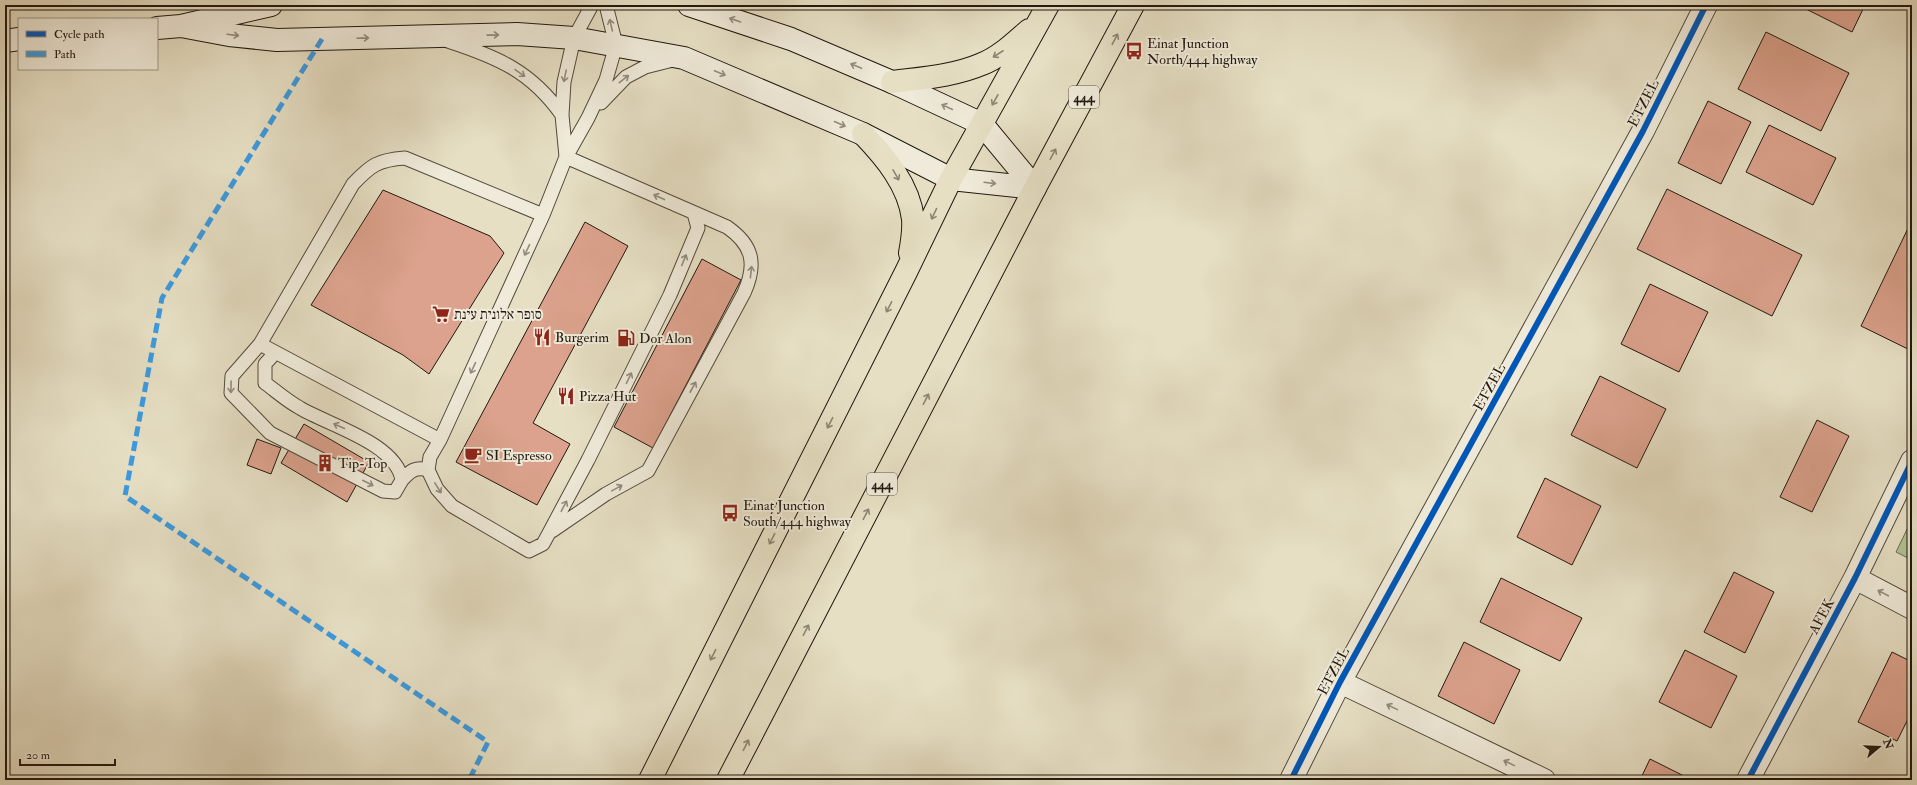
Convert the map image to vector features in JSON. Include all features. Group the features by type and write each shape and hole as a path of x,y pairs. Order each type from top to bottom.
{"main road":[{"name":"444","path":"728,780 1035,188 1133,5"},
{"path":"892,82 955,74 984,64 1011,46 1044,13"},
{"path":"650,780 906,272 951,179 1044,13"},
{"path":"863,134 890,164 908,200 913,219 906,272"}],"street":[{"path":"158,28 181,26 271,5"},
{"path":"689,5 791,39 892,82 982,124 1035,188"},
{"name":"ETZEL","path":"1291,780 1340,682 1643,131 1706,5"},
{"path":"181,26 229,35 276,40 517,34 574,38 616,45 684,58 863,134 951,179 1035,188"},
{"path":"5,40 18,39"},
{"name":"AFEK","path":"1748,780 1855,578 1912,462"},
{"path":"1855,578 1912,608"},
{"path":"1340,682 1544,780"}],"lane":[{"path":"566,157 562,115 564,82 574,38 592,5"},
{"path":"606,5 616,45 606,80 588,118 566,157 543,214 440,440 430,457 428,470 437,489 452,506 528,551 543,544 588,460 670,295 698,228 694,213"},
{"path":"433,36 484,53 514,68 535,82 549,96 562,115"},
{"path":"588,118 611,90 626,77 645,66 684,58"},
{"path":"549,533 606,494 648,471 744,293 751,276 752,262 746,245 738,235 727,227 566,157"},
{"path":"428,470 421,468 410,471 402,480 395,492 383,491 270,433 231,393 232,376 260,344 353,184 368,168 386,159 405,158 543,214"},
{"path":"260,344 440,440"},
{"path":"275,352 265,364 264,383 300,408 352,432 391,457 401,471 402,480"}],"green space":[{"path":"1912,519 1912,560 1896,552"}],"building":[{"path":"1798,5 1865,5 1852,32"},
{"path":"1766,32 1849,73 1821,131 1738,89"},
{"path":"1708,101 1751,122 1721,184 1678,163"},
{"path":"1769,125 1836,158 1813,205 1746,172"},
{"path":"1667,189 1802,255 1772,316 1637,249"},
{"path":"383,190 490,236 504,253 429,374 403,355 311,305"},
{"path":"1912,220 1912,351 1861,326"},
{"path":"585,222 628,246 533,423 570,444 537,505 456,462"},
{"path":"702,259 741,280 653,448 614,427"},
{"path":"1650,284 1708,312 1679,372 1621,344"},
{"path":"1600,376 1666,409 1637,468 1571,435"},
{"path":"1817,420 1849,436 1812,512 1780,497"},
{"name":"Tip-Top","path":"304,424 369,462 347,502 281,463"},
{"path":"257,439 281,448 271,474 247,465"},
{"path":"1545,478 1601,506 1572,565 1517,537"},
{"path":"1734,572 1774,592 1745,653 1704,632"},
{"path":"1501,578 1582,618 1560,661 1480,622"},
{"path":"1464,642 1520,670 1494,724 1438,696"},
{"path":"1685,650 1737,676 1711,728 1659,702"},
{"path":"1892,652 1912,662 1912,711 1897,741 1858,722"},
{"path":"1650,759 1692,780 1640,780"}],"marked path":[{"path":"322,39 162,298 125,496 488,742 469,780"}],"cycle path":[{"path":"1291,780 1340,682 1643,131 1706,5"},
{"path":"1748,780 1855,578 1912,461"}],"place":[{"name":"Einat Junction North/444 highway","path":"1134,51"},
{"name":"סופר אלונית עינת","path":"441,314"},
{"name":"Burgerim","path":"542,337"},
{"name":"Dor Alon","path":"626,338"},
{"name":"Pizza Hut","path":"566,396"},
{"name":"SI Espresso","path":"473,455"},
{"name":"Tip-Top","path":"325,463"},
{"name":"Einat Junction South/444 highway","path":"730,513"}]}
